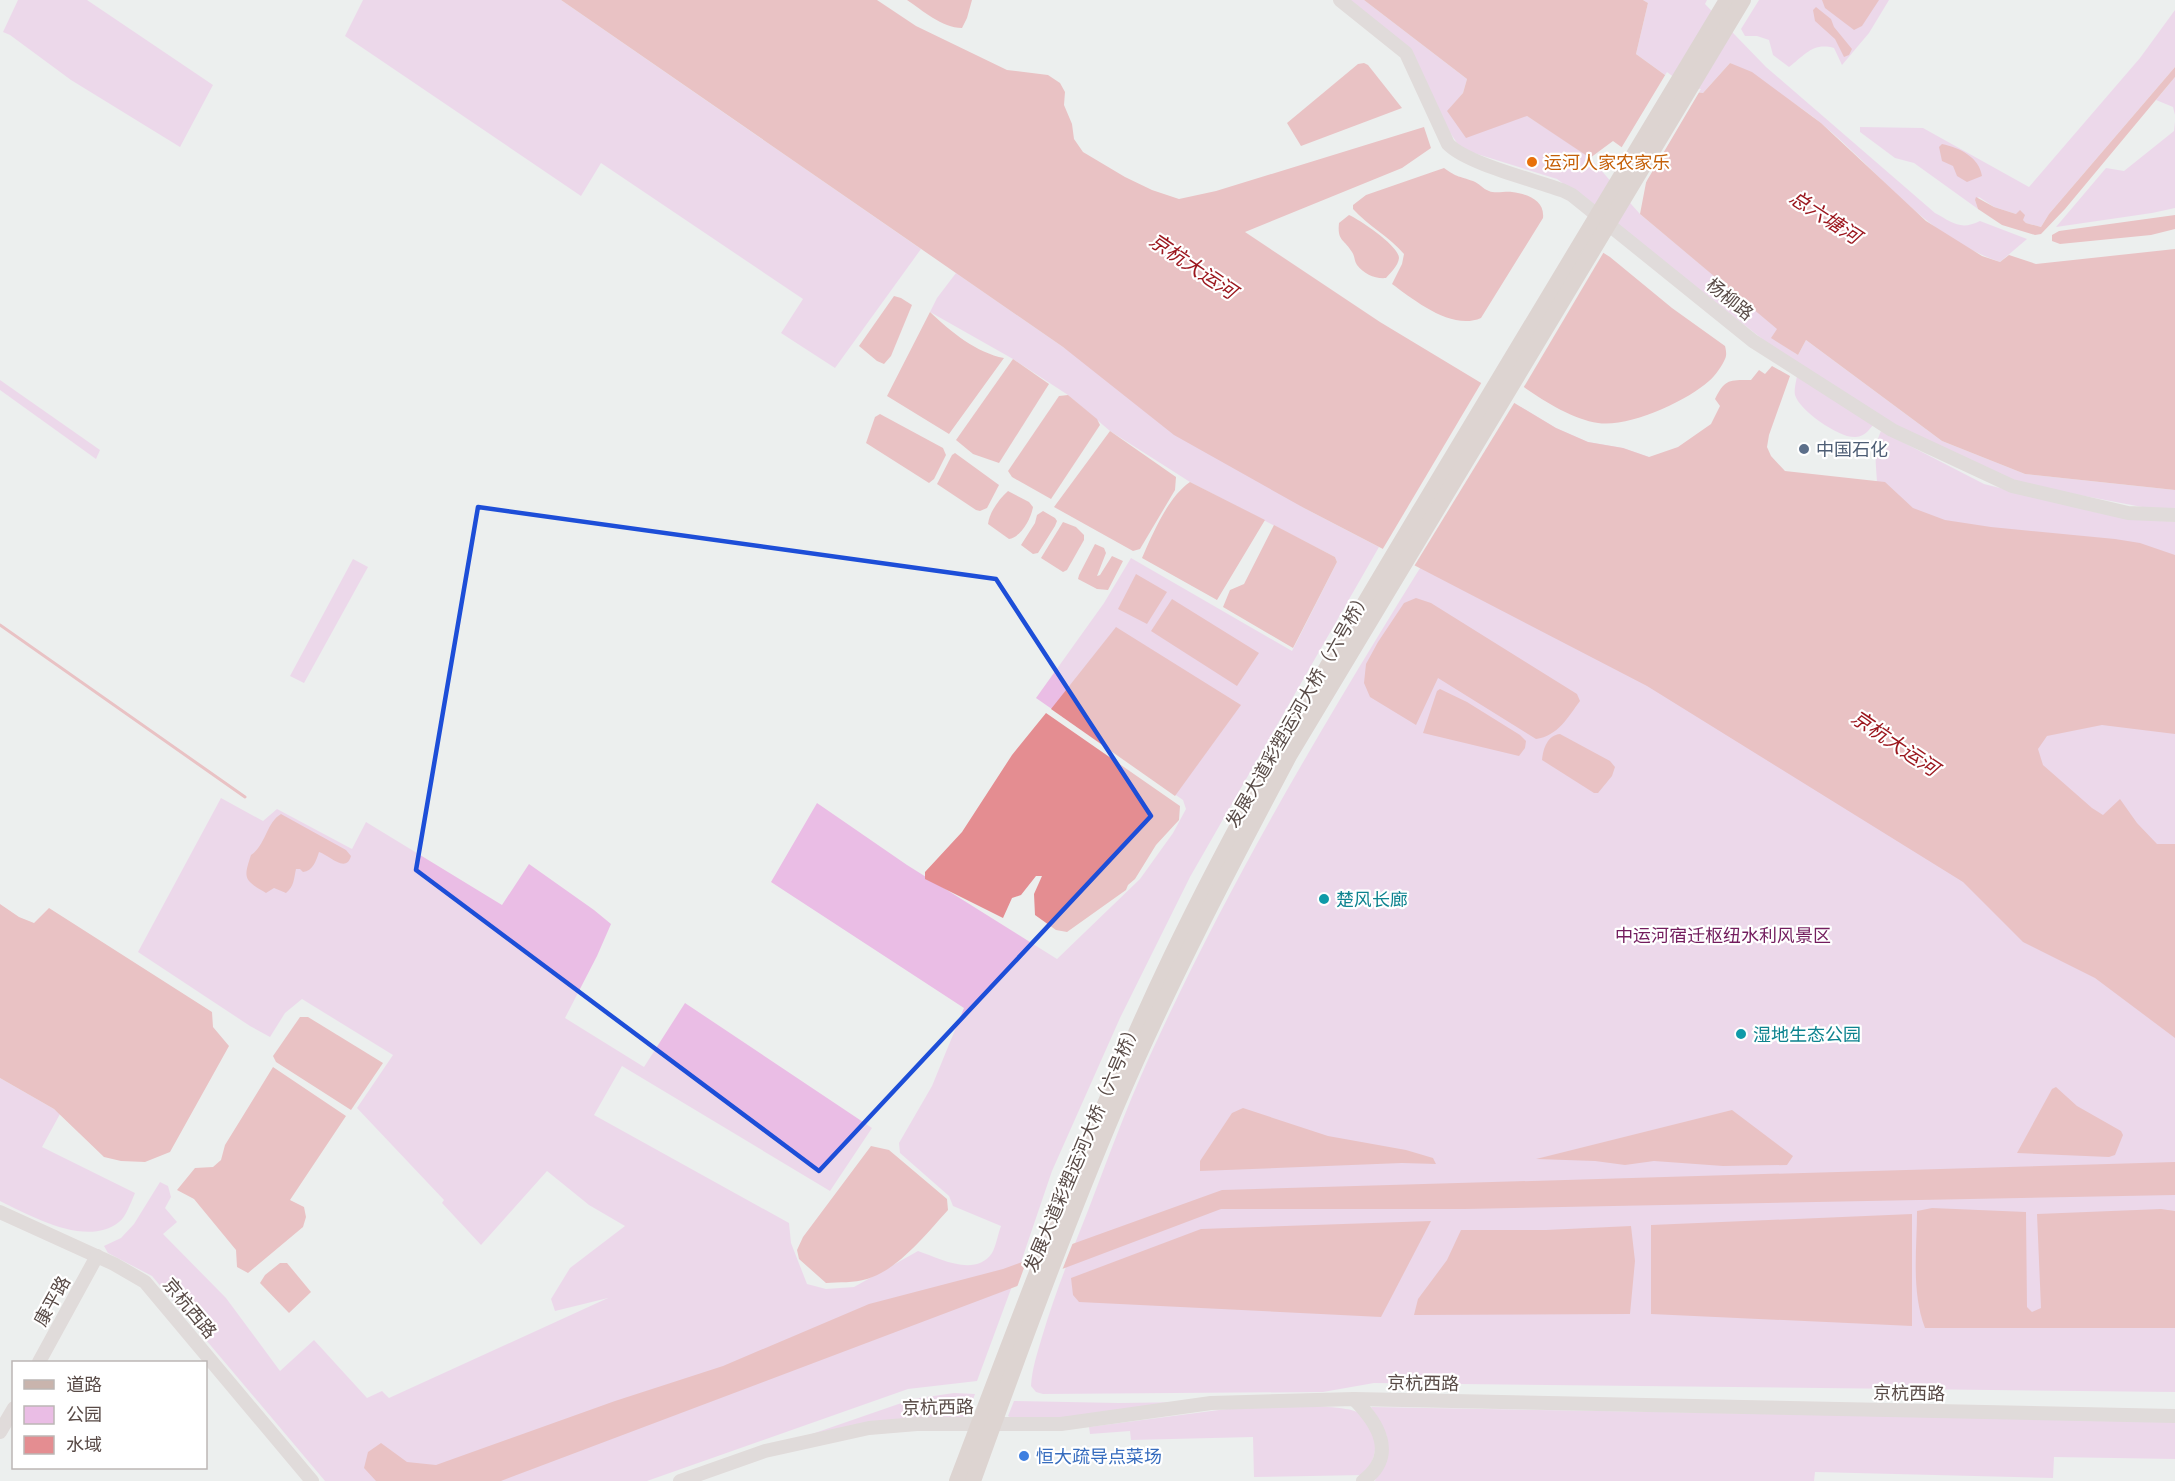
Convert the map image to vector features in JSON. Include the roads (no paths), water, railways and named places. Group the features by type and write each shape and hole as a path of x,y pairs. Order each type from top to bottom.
{"main road":[{"name":"发展大道彩塑运河大桥（六号桥）","path":"957,1481 1070,1189 1119,1071 1170,958 1244,813 1311,693 1727,0"},
{"name":"发展大道彩塑运河大桥（六号桥）","path":"973,1481 1026,1334 1116,1107 1188,952 1242,846 1289,756 1743,0"}],"street":[{"name":"杨柳路","path":"1340,0 1406,53 1448,144 1453,149 1475,161 1572,195 1753,341 1892,430 2013,486 2128,513 2175,515"},
{"name":"京杭西路","path":"0,1212 97,1256 145,1282 312,1481"},
{"name":"康平路","path":"40,1361 97,1256"},
{"name":"京杭西路","path":"680,1481 765,1452 869,1428 918,1424 1061,1424 1211,1403 1354,1400 2175,1416"},
{"path":"1354,1400 1378,1428 1382,1446 1373,1472 1363,1481"},
{"path":"0,1432 12,1411"}],"water":[{"name":"京杭大运河","path":"561,0 877,0 916,26 1007,70 1048,75 1060,83 1065,92 1064,105 1072,124 1074,139 1083,152 1125,177 1152,190 1179,199 1216,191 1424,127 1431,148 1402,168 1245,232 1380,322 1556,428 1588,442 1623,448 1649,457 1678,447 1711,424 1720,406 1715,399 1725,384 1751,380 1759,370 1765,374 1772,366 1790,376 1767,447 1771,456 1785,471 1885,482 1913,508 1945,520 1991,527 2115,539 2140,543 2175,555 2175,734 2102,725 2047,736 2038,749 2043,765 2092,808 2103,815 2120,799 2137,823 2157,844 2175,844 2175,1038 2095,978 2023,942 1963,882 1647,686 1304,508 1174,435 1063,347"},
{"path":"907,0 972,0 962,28 940,22"},
{"name":"总六塘河","path":"1364,0 1643,0 1648,3 1636,54 1687,91 1703,93 1730,63 1752,72 1821,123 1926,221 1982,256 2000,262 2009,255 2036,264 2175,249 2175,490 2025,474 1942,441 1806,340 1798,355 1771,338 1777,329 1640,214 1649,167 1613,141 1590,158 1527,116 1466,138 1447,111 1463,93 1467,79"},
{"path":"1822,0 1879,0 1862,26 1854,30 1825,8"},
{"path":"1816,7 1831,19 1834,27 1852,49 1849,55 1844,57 1835,39 1815,21 1813,10"},
{"path":"1364,63 1402,108 1301,146 1287,123 1358,64"},
{"path":"2175,67 2175,77 2065,209 2041,234 2035,235 2002,225 1978,209 1976,197 1994,207 2016,214 2020,210 2025,215 2023,220 2026,223 2041,227 2049,214"},
{"path":"1942,144 1968,154 1977,164 1982,176 1967,182 1957,176 1953,166 1942,161 1939,147"},
{"path":"1444,168 1491,192 1512,192 1529,196 1538,202 1543,212 1543,218 1481,318 1470,321 1446,317 1434,312 1392,284 1402,264 1404,254 1353,209 1353,205 1366,195"},
{"path":"1349,215 1378,234 1397,253 1399,258 1397,264 1386,278 1374,277 1360,268 1354,255 1340,237 1339,223"},
{"path":"2175,215 2175,229 2151,235 2060,244 2052,241 2052,235 2059,231"},
{"path":"1575,235 1610,257 1672,308 1725,346 1725,359 1711,379 1687,397 1641,417 1598,423 1559,409 1498,368"},
{"path":"894,296 912,305 891,356 884,364 859,346"},
{"path":"930,312 974,347 1004,358 949,434 887,396"},
{"path":"1013,359 1049,384 999,463 973,454 956,440"},
{"path":"1068,395 1097,419 1100,425 1051,499 1012,477 1008,471 1059,396"},
{"path":"880,414 943,448 946,455 934,479 929,483 866,443 875,417"},
{"path":"1110,431 1176,477 1175,490 1140,549 1133,551 1054,507"},
{"path":"955,453 999,485 987,508 976,510 937,484"},
{"path":"1190,482 1265,520 1217,600 1142,558 1168,506"},
{"path":"1008,491 1029,502 1033,507 1025,527 1018,535 1009,539 988,524 995,506"},
{"path":"1043,511 1057,521 1038,553 1033,554 1021,545 1035,523 1037,515"},
{"path":"1063,522 1076,527 1084,535 1084,540 1067,570 1063,572 1041,558"},
{"path":"1274,525 1335,557 1337,562 1293,648 1223,607 1230,590 1244,584"},
{"path":"1095,544 1104,548 1106,553 1097,576 1112,556 1123,561 1108,590 1097,589 1078,579"},
{"path":"1136,574 1167,592 1147,624 1118,609"},
{"path":"1416,598 1431,603 1577,694 1580,701 1556,730 1536,739 1438,678 1416,725 1370,697 1364,683 1366,664 1404,603"},
{"path":"1172,599 1259,653 1237,686 1151,631"},
{"path":"1116,627 1241,705 1175,796 1051,709"},
{"path":"1440,689 1467,702 1520,735 1526,741 1525,748 1519,756 1423,733 1437,691"},
{"path":"1046,713 1180,806 1179,820 1156,845 1126,890 1067,932 1056,930 1035,915 1034,894 1042,876 1036,876 1021,895 1012,898 1003,918 925,879 925,872 962,832 1012,755"},
{"path":"1560,734 1610,761 1615,767 1612,776 1598,793 1594,793 1542,760 1547,743 1552,737"},
{"path":"281,814 346,850 351,856 349,861 337,862 319,852 314,865 309,870 303,872 296,869 292,885 286,893 274,888 266,893 253,885 246,874 251,855 260,846 272,823"},
{"path":"0,904 19,917 34,923 49,908 212,1012 213,1027 229,1046 170,1152 145,1162 121,1161 104,1157 54,1109 0,1078"},
{"path":"300,1017 308,1017 383,1063 351,1110 276,1062 273,1056"},
{"path":"273,1067 346,1116 290,1200 304,1207 306,1217 303,1227 248,1273 237,1267 236,1250 194,1199 177,1190 195,1168 213,1167 221,1160 225,1145"},
{"path":"2056,1087 2077,1106 2121,1131 2123,1135 2115,1155 2109,1157 2017,1153 2052,1089"},
{"path":"1243,1108 1328,1136 1406,1150 1433,1158 1436,1164 1402,1163 1200,1171 1200,1161 1232,1113"},
{"path":"1732,1110 1793,1156 1787,1165 1723,1166 1654,1161 1625,1165 1595,1161 1536,1159"},
{"path":"871,1146 889,1150 947,1199 948,1210 911,1250 890,1268 867,1279 826,1283 799,1259 797,1250 803,1237"},
{"path":"2175,1162 2175,1195 1465,1209 1221,1209 501,1481 376,1481 364,1468 368,1452 381,1443 407,1462 436,1465 615,1401 723,1366 869,1304 1003,1269 1222,1190"},
{"path":"1932,1208 2026,1212 2027,1307 2032,1312 2041,1308 2037,1214 2161,1209 2175,1211 2175,1328 1925,1328 1916,1285 1917,1211"},
{"path":"1912,1214 1912,1326 1651,1314 1651,1225"},
{"path":"1431,1221 1381,1317 1079,1302 1073,1295 1071,1278 1201,1229"},
{"path":"1631,1226 1635,1261 1630,1314 1414,1315 1418,1299 1447,1260 1461,1230 1546,1230"},
{"path":"280,1263 287,1263 311,1292 289,1313 260,1283 265,1275"}],"waterway":[{"path":"0,625 245,797"}],"place":[{"name":"运河人家农家乐","path":"1532,162"},
{"name":"中国石化","path":"1804,449"},
{"name":"楚风长廊","path":"1324,899"},
{"name":"湿地生态公园","path":"1741,1034"},
{"name":"恒大疏导点菜场","path":"1024,1456"}],"park label":[{"name":"中运河宿迁枢纽水利风景区","path":"1723,935"}]}
